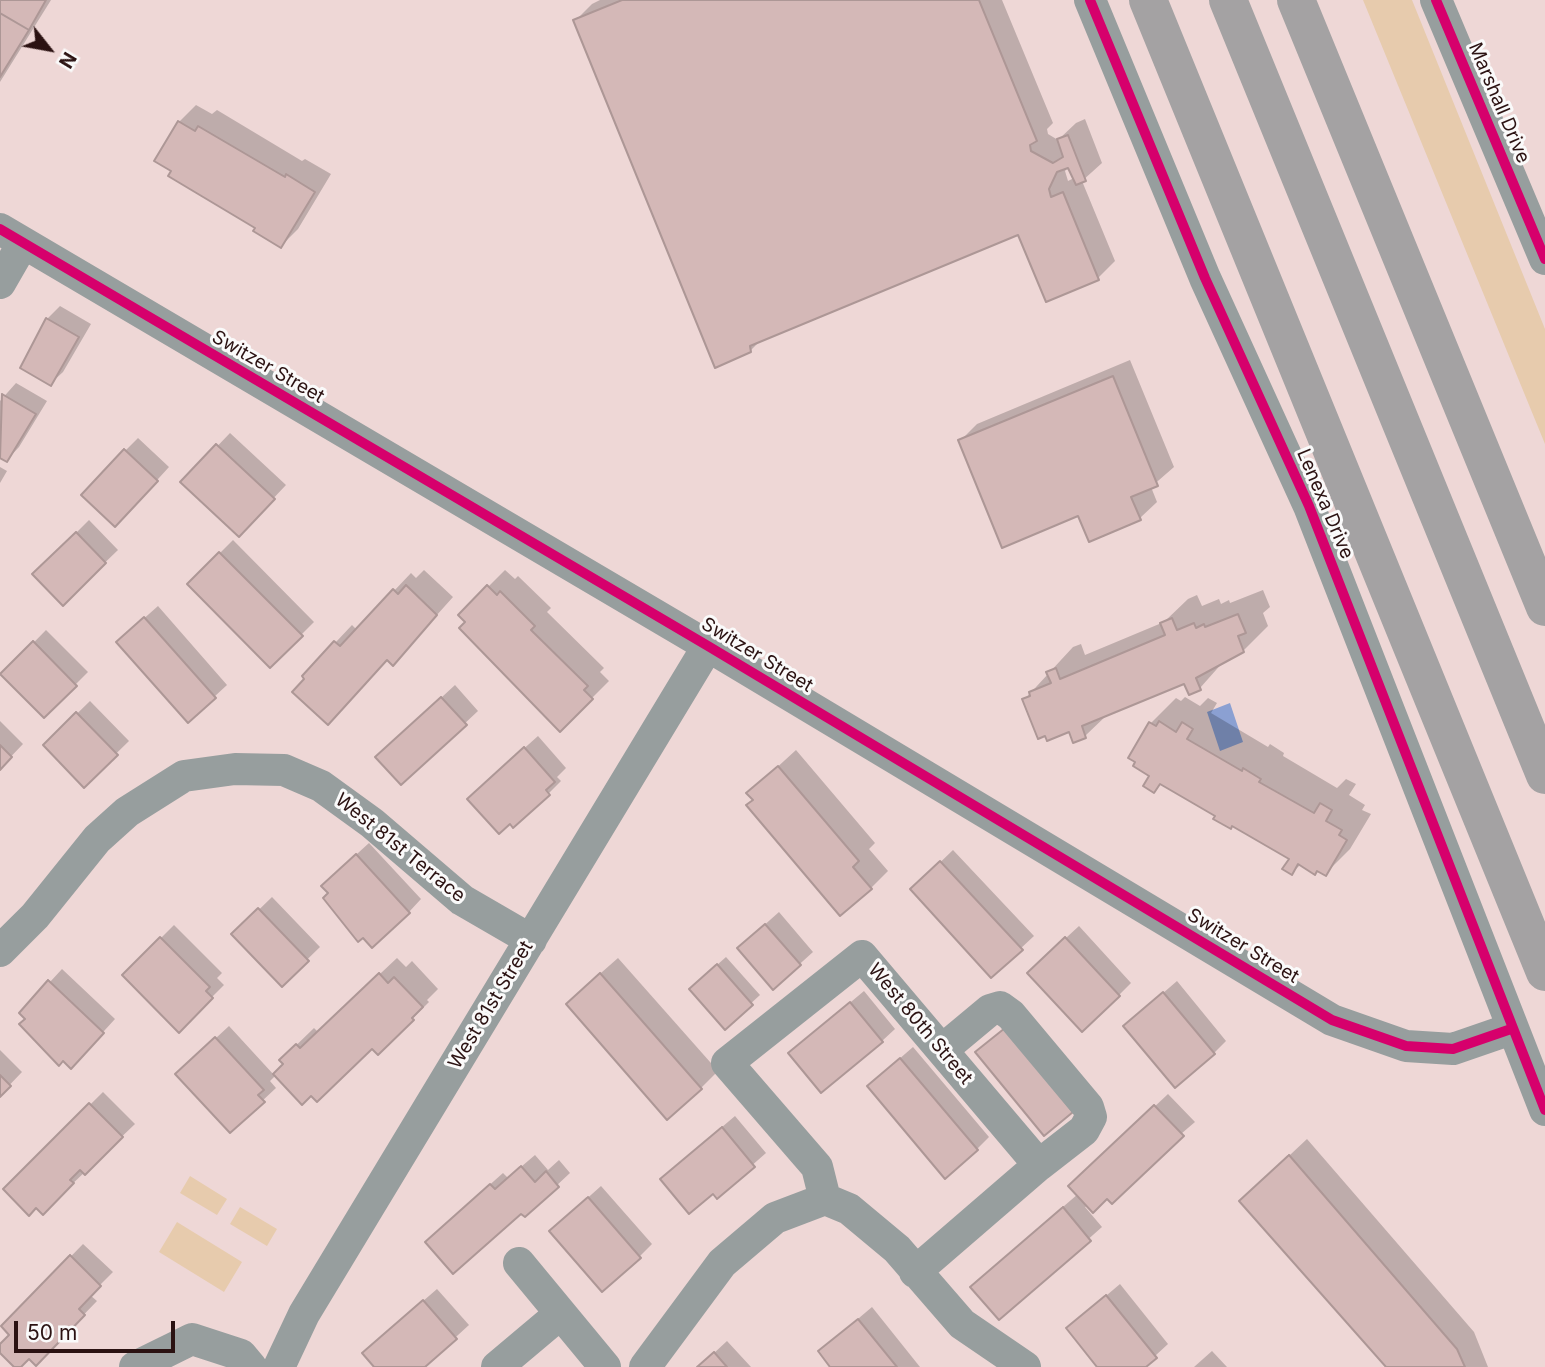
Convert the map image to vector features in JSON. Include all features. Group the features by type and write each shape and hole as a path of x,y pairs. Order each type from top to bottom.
{"highway":[{"path":"1148,0 1545,972"},
{"path":"1228,0 1545,775"},
{"path":"1296,0 1545,607"},
{"path":"1309,0 1339,105"}],"street":[{"name":"Lenexa Drive","path":"1090,0 1205,278 1309,506 1511,1029 1545,1110"},
{"name":"Marshall Drive","path":"1436,0 1545,259"},
{"name":"Switzer Street","path":"12,236 708,646 1332,1020 1405,1046 1453,1049 1511,1029"},
{"path":"0,283 12,236"},
{"name":"West 81st Street","path":"279,1367 304,1314 708,646"},
{"name":"West 81st Terrace","path":"0,951 35,916 97,839 127,812 184,776 235,769 284,770 321,786 372,823 462,900 531,940"},
{"name":"West 80th Street","path":"825,1199 817,1167 727,1063 862,956 1039,1165"},
{"path":"915,1272 1039,1165 1084,1130 1091,1117 1088,1107 1000,1007 990,1010 942,1050"},
{"path":"645,1367 722,1263 775,1218 825,1199 849,1209 897,1249 962,1324 1025,1367"},
{"path":"519,1263 606,1367"},
{"path":"497,1367 560,1314"},
{"path":"151,1365 192,1339 242,1355 251,1367"}],"shaded area":[{"path":"1363,0 1412,0 1545,329 1545,444"},
{"path":"190,1176 227,1199 217,1215 180,1193"},
{"path":"240,1207 277,1229 267,1246 230,1224"},
{"path":"177,1222 242,1262 224,1292 159,1252"}],"water":[{"path":"1230,703 1243,742 1220,751 1207,712"}],"building":[{"path":"0,0 46,0 29,30 0,13"},
{"path":"622,0 979,0 1037,141 1030,145 1031,151 1053,163 1063,157 1057,139 1068,135 1086,181 1076,185 1068,168 1057,172 1049,189 1051,197 1063,192 1099,280 1046,302 1018,235 750,346 751,352 715,368 573,20"},
{"path":"0,13 29,30 0,77"},
{"path":"178,121 195,131 198,126 315,192 281,248 253,231 255,228 168,176 171,171 154,161"},
{"path":"46,318 79,337 51,386 20,368"},
{"path":"1113,376 1158,486 1131,497 1141,520 1089,542 1078,516 1002,548 958,440"},
{"path":"2,394 36,414 7,462 0,458"},
{"path":"216,444 275,499 239,537 180,482"},
{"path":"124,449 158,481 115,527 81,495"},
{"path":"76,532 106,563 63,606 32,574"},
{"path":"219,552 303,636 270,668 187,584"},
{"path":"406,585 437,615 393,666 387,660 328,725 292,692 304,679 302,676 334,641 340,646 393,589 398,594"},
{"path":"487,585 497,595 500,591 535,626 531,630 588,686 584,690 593,699 560,732 459,628 465,622 458,615"},
{"path":"1238,614 1246,633 1238,636 1244,652 1196,678 1201,690 1189,695 1184,684 1082,726 1086,738 1073,743 1069,732 1047,741 1045,736 1038,739 1022,699 1030,696 1029,692 1051,683 1046,672 1056,668 1060,679 1165,635 1160,623 1172,618 1177,630 1194,623 1196,628 1204,624 1205,627"},
{"path":"144,617 216,698 188,723 116,642"},
{"path":"33,641 77,686 44,718 0,674"},
{"path":"441,697 467,725 401,785 375,757"},
{"path":"76,712 118,755 84,788 43,745"},
{"path":"1159,721 1176,732 1182,722 1193,729 1187,739 1242,771 1243,768 1261,779 1259,782 1314,813 1320,803 1332,810 1326,821 1342,830 1339,835 1347,840 1326,876 1317,871 1315,875 1298,864 1292,875 1282,869 1289,859 1232,826 1231,829 1213,819 1215,816 1160,784 1154,793 1143,786 1149,776 1133,766 1135,762 1128,758 1149,722 1156,726"},
{"path":"0,745 12,757 0,770"},
{"path":"524,747 555,782 546,790 550,795 513,828 510,824 499,834 467,799"},
{"path":"778,766 859,861 853,867 872,889 840,916 746,805 753,800 746,793"},
{"path":"356,854 410,913 372,948 363,938 358,942 323,898 328,893 321,886"},
{"path":"940,861 1023,950 991,978 910,889"},
{"path":"258,908 309,961 282,987 231,934"},
{"path":"765,924 801,965 773,990 737,948"},
{"path":"160,937 210,987 206,991 213,998 179,1033 122,975"},
{"path":"1065,937 1120,996 1082,1032 1027,973"},
{"path":"717,964 753,1005 725,1030 689,989"},
{"path":"379,973 388,983 394,977 423,1007 412,1018 414,1020 378,1055 372,1049 317,1102 311,1096 302,1105 273,1074 283,1064 279,1060 296,1044 300,1048"},
{"path":"600,973 702,1089 667,1120 566,1004"},
{"path":"48,980 104,1033 71,1069 63,1061 59,1066 19,1024 25,1019 19,1013"},
{"path":"1163,992 1215,1054 1175,1088 1123,1026"},
{"path":"850,1002 883,1042 821,1093 788,1053"},
{"path":"1005,1028 1073,1112 1044,1136 975,1052"},
{"path":"215,1037 264,1090 258,1095 265,1102 230,1133 175,1074"},
{"path":"900,1058 978,1150 945,1179 867,1086"},
{"path":"0,1075 11,1086 0,1097"},
{"path":"89,1103 123,1137 85,1175 80,1170 70,1180 74,1183 43,1215 36,1208 29,1216 3,1189"},
{"path":"1154,1105 1184,1136 1112,1204 1107,1199 1093,1213 1068,1186"},
{"path":"722,1127 755,1167 717,1199 713,1194 689,1214 660,1179"},
{"path":"1289,1155 1457,1349 1465,1367 1386,1367 1239,1201"},
{"path":"521,1166 535,1182 546,1171 559,1187 525,1217 521,1214 453,1274 425,1242 490,1184 495,1189"},
{"path":"588,1197 641,1258 602,1292 549,1231"},
{"path":"1063,1207 1091,1241 999,1320 970,1287"},
{"path":"70,1255 101,1286 79,1309 85,1315 36,1366 29,1359 21,1367 14,1367 0,1353 0,1344 9,1335 1,1326"},
{"path":"1106,1295 1157,1358 1146,1367 1097,1367 1066,1328"},
{"path":"423,1300 457,1339 425,1367 374,1367 362,1353"},
{"path":"858,1319 897,1367 830,1367 818,1351"},
{"path":"714,1352 727,1367 697,1367"}],"cycle path":[{"path":"1090,0 1205,278 1309,506 1545,1110"},
{"path":"1436,0 1545,259"},
{"path":"0,229 708,646 1332,1020 1406,1046 1453,1049 1511,1029"}]}
